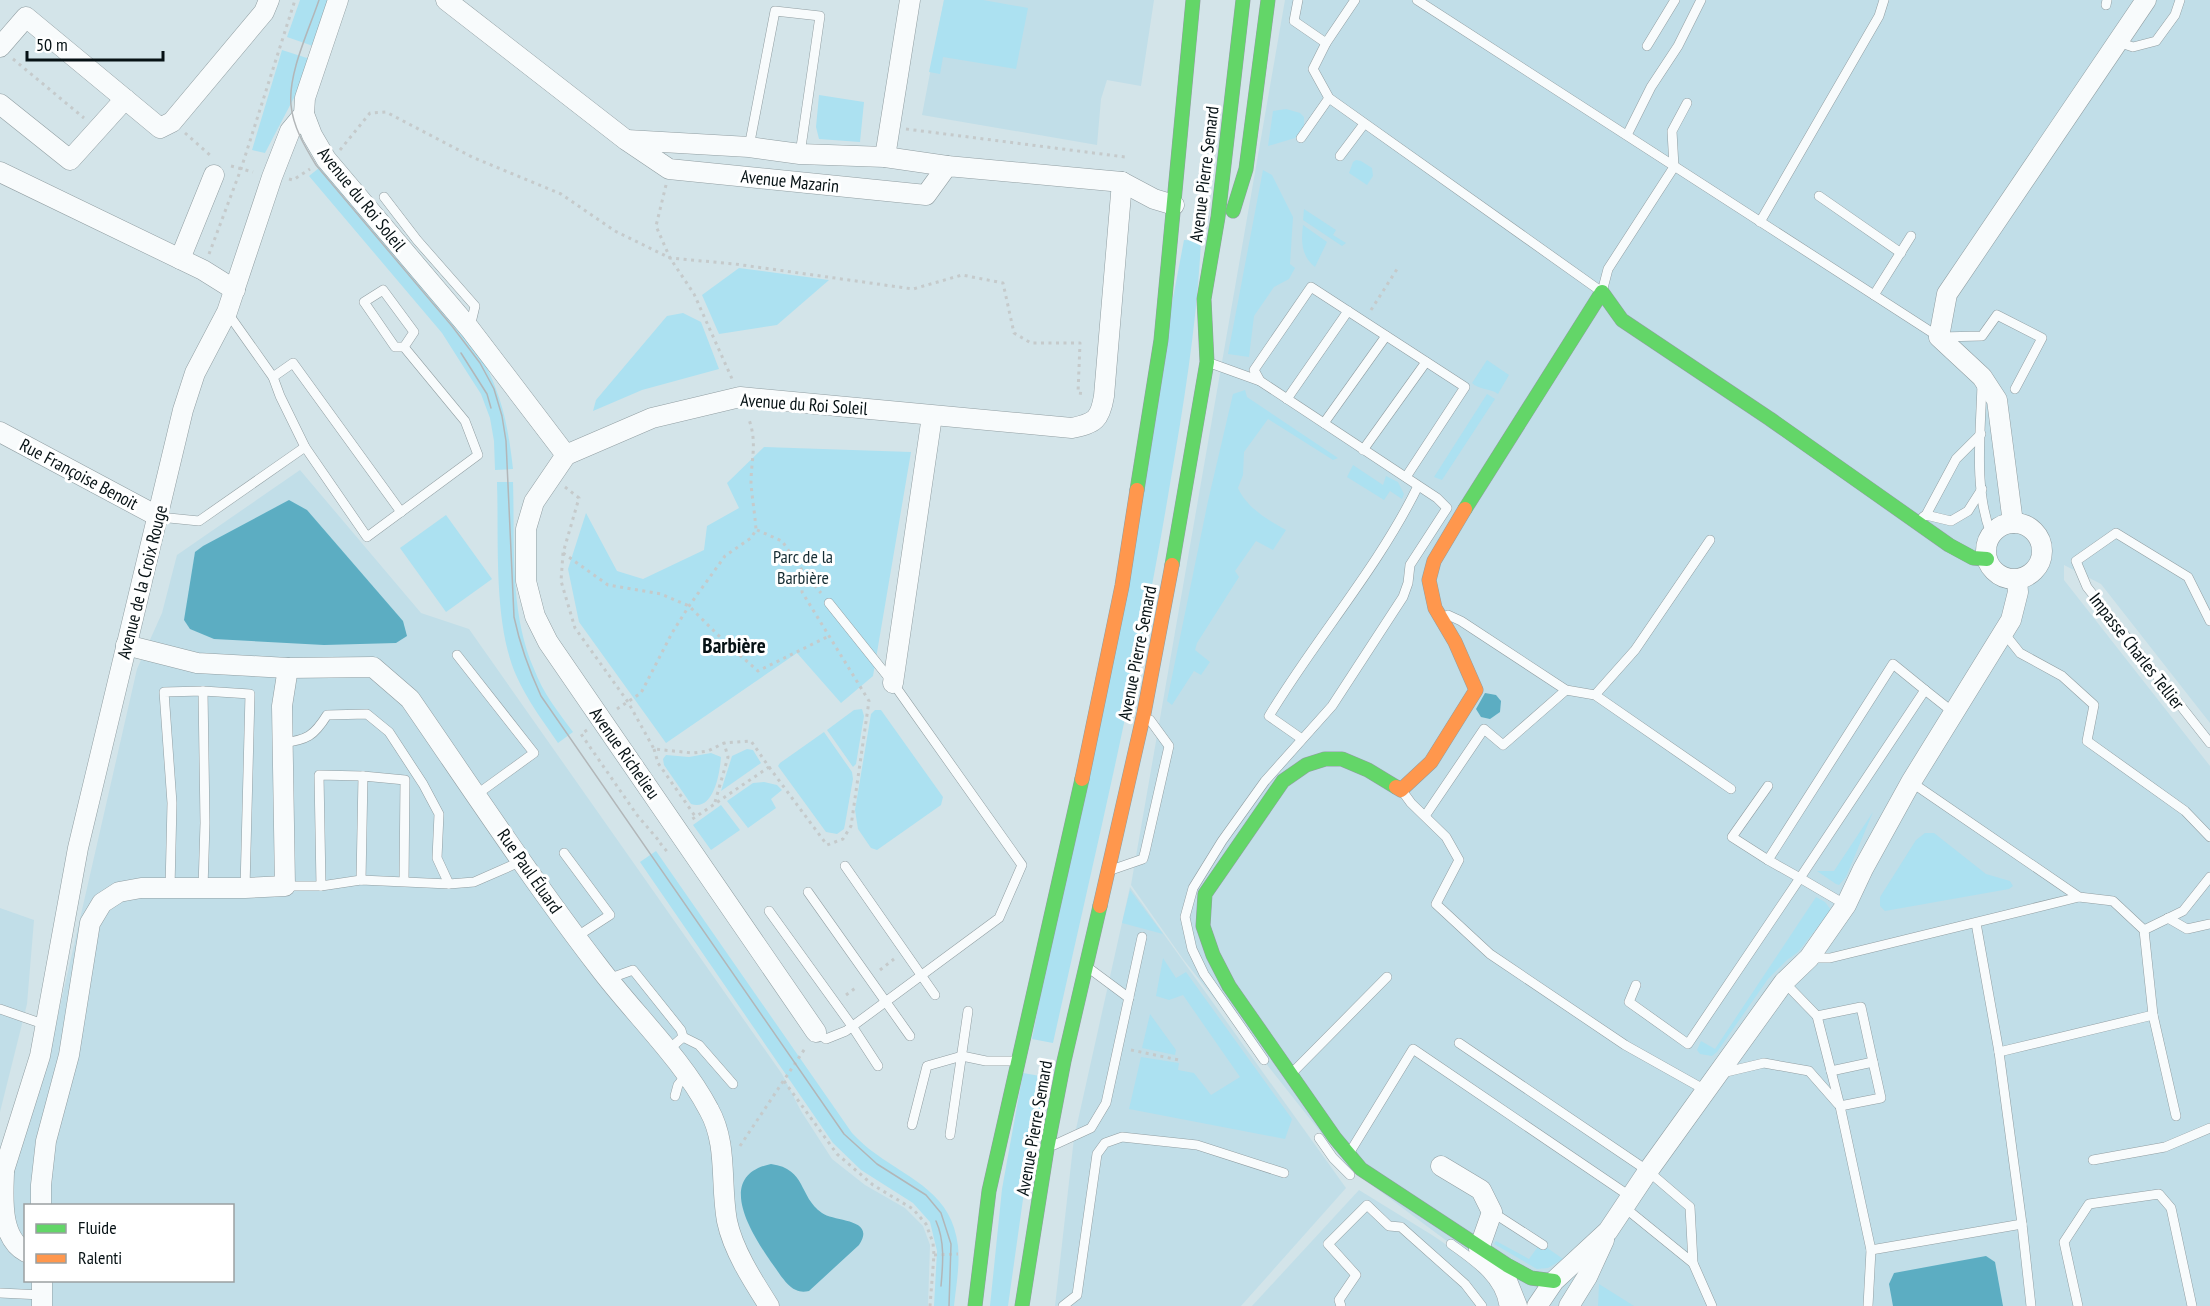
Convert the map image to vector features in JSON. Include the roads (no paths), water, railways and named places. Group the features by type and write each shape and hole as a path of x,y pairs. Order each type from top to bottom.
{"main road":[{"name":"Avenue Pierre Semard","path":"975,1306 988,1191 1072,830 1122,586 1161,340 1193,0"},
{"name":"Avenue Pierre Semard","path":"1022,1306 1047,1149 1064,1061 1144,713 1187,486 1207,362 1204,299 1218,217 1243,0"},
{"path":"1232,229 1233,210 1246,169 1268,0"},
{"path":"1204,299 1208,185"},
{"path":"1554,1281 1531,1278 1479,1248 1361,1169 1335,1138 1229,986 1213,955 1203,926 1205,894 1283,781 1306,765 1325,759 1342,759 1368,770 1401,790 1431,762 1476,690 1455,642 1435,608 1429,580 1434,561 1602,292 1622,320 1921,519 1973,558 1987,560"},
{"path":"1207,362 1218,311"}],"street":[{"path":"4,51 26,17 160,128 172,122 264,12 269,0"},
{"name":"Avenue de la Croix Rouge","path":"24,1250 19,1248 3,1225 2,1178 40,1056 78,848 183,410 192,382 236,290 272,177 290,131 304,114 305,98 338,0"},
{"name":"Avenue Mazarin","path":"446,0 626,140 669,169 926,195 947,166"},
{"path":"885,157 910,0"},
{"path":"2013,523 1997,400 1982,377 1939,337 1947,294 2146,0"},
{"path":"0,104 70,160 125,99"},
{"name":"Avenue du Roi Soleil","path":"304,114 312,135 326,159 470,329 566,455 652,418 740,397 1072,428 1090,424 1101,414 1104,396 1122,182"},
{"name":"Avenue Mazarin","path":"626,140 749,147 800,154 885,157 947,166 1122,182 1154,199 1174,206"},
{"path":"0,172 180,259 236,290"},
{"path":"180,259 214,175"},
{"path":"893,683 932,416"},
{"name":"Rue Françoise Benoit","path":"0,432 159,517"},
{"name":"Avenue Richelieu","path":"566,455 534,502 526,529 526,581 535,616 548,642 816,1032"},
{"path":"2013,523 2027,526 2038,536 2042,550 2039,564 2030,574 2017,580 2004,578 1993,571 1987,560 1986,546 1991,534 2001,526 2013,523"},
{"path":"1569,1306 1587,1277 1608,1231 1648,1171 1784,982 1809,958 1846,905 1911,782 2011,620 2018,592 2017,580"},
{"name":"Rue Paul Éluard","path":"126,645 197,663 288,668 373,667 410,699 576,937 687,1075 710,1111 721,1138 723,1193 728,1224 740,1256 769,1306"},
{"path":"41,1204 40,1185 46,1141 69,1055 90,923 102,903 119,892 141,888 285,886 282,705 288,668"},
{"path":"1441,1166 1480,1190 1492,1212 1479,1248 1507,1281 1517,1306"},
{"path":"1537,1306 1554,1281 1608,1231"}],"lane":[{"path":"1298,0 1293,21 1326,43"},
{"path":"1355,0 1326,43 1313,69 1329,98 1602,292 1608,269 1674,167 1672,131 1687,103"},
{"path":"1417,0 1939,337 1982,336 1997,315 2042,338 2015,389"},
{"path":"1647,46 1675,0"},
{"path":"1627,135 1651,87 1678,46 1701,0"},
{"path":"1760,222 1880,16 1884,0"},
{"path":"2118,42 2133,47 2156,41 2175,15 2180,0"},
{"path":"749,147 775,11 820,16 800,154"},
{"path":"1301,138 1329,98"},
{"path":"1340,156 1364,124"},
{"path":"1819,196 1900,254"},
{"path":"384,197 417,240 475,306 470,329"},
{"path":"1874,295 1911,236"},
{"path":"1260,381 1254,370 1311,287 1465,387 1406,477"},
{"path":"383,290 414,332 404,347 395,347 364,303 383,290"},
{"path":"1287,399 1348,311"},
{"path":"227,312 273,377 305,447 367,537 478,455 465,422 404,347"},
{"path":"1324,423 1386,336"},
{"path":"1207,362 1260,381 1406,477 1448,508 1410,565 1408,583 1403,597 1332,706 1265,781 1222,841 1193,888 1185,917 1192,949 1204,974 1269,1067"},
{"path":"1363,450 1426,362"},
{"path":"273,377 293,363 401,512"},
{"path":"1982,377 1979,468 1991,534"},
{"path":"1981,434 1956,459 1921,519 1952,521 1968,511 1982,489"},
{"path":"159,517 199,521 305,447"},
{"path":"1302,739 1269,716 1288,684 1407,509 1418,486"},
{"name":"Impasse Charles Tellier","path":"2210,621 2188,577 2116,533 2076,561 2087,587 2210,743"},
{"path":"1594,695 1635,650 1710,540"},
{"path":"816,1032 826,1039 852,1026 999,918 1022,865 893,683 830,603"},
{"path":"1435,608 1461,621 1566,690 1594,695 1731,789"},
{"path":"2004,633 2020,653 2062,676 2094,705 2087,741 2185,811 2210,837"},
{"path":"456,655 534,753 476,795"},
{"path":"1768,860 1893,664 1954,713"},
{"path":"1425,816 1484,729 1503,745 1566,690"},
{"path":"1636,985 1629,1002 1688,1044 1925,690"},
{"path":"170,888 172,803 164,692 250,694 245,888"},
{"path":"203,888 204,692"},
{"path":"1109,870 1143,859 1169,746 1144,713"},
{"path":"282,742 302,740 317,731 327,715 367,714 389,732 423,784 439,814 437,858 449,884"},
{"path":"321,886 319,775 405,780 404,881"},
{"path":"361,880 363,776"},
{"path":"1911,782 2079,897"},
{"path":"1768,786 1732,837 1846,905"},
{"path":"1401,790 1446,837 1459,860 1436,904 1490,954 1625,1045 1707,1091"},
{"path":"564,853 610,915 576,937"},
{"path":"285,886 321,886 361,880 449,884 474,882 522,861"},
{"path":"845,866 935,995"},
{"path":"2144,930 2182,911 2210,877"},
{"path":"808,892 910,1036"},
{"path":"1809,958 1830,958 2079,897 2112,902 2144,930 2153,1015 2176,1116"},
{"path":"769,911 878,1066"},
{"path":"2168,918 2187,929 2210,924"},
{"path":"1976,923 2000,1052 2031,1306"},
{"path":"1047,1149 1091,1128 1106,1103 1142,937"},
{"path":"1086,966 1129,998"},
{"path":"608,979 633,970 681,1030 682,1037"},
{"path":"1292,1074 1387,977"},
{"path":"1784,982 1817,1016 1832,1071 1871,1250 1868,1306"},
{"path":"1817,1016 1861,1007 1881,1098 1840,1106"},
{"path":"0,1009 46,1025"},
{"path":"950,1135 969,1011"},
{"path":"2000,1052 2153,1015"},
{"path":"667,1051 682,1037"},
{"path":"682,1037 699,1045 733,1084"},
{"path":"1459,1043 1648,1171 1690,1207 1693,1263 1712,1306"},
{"path":"1348,1154 1413,1049 1627,1202 1693,1263"},
{"path":"912,1125 927,1066 962,1056 986,1061 1019,1061"},
{"path":"1832,1071 1873,1062"},
{"path":"1720,1073 1764,1063 1809,1071 1840,1106"},
{"path":"675,1096 678,1085 687,1075"},
{"path":"2093,1160 2166,1147 2210,1128"},
{"path":"1314,1131 1332,1158 1358,1181"},
{"path":"1063,1306 1077,1295 1096,1154 1105,1143 1122,1137 1197,1145 1284,1173"},
{"path":"2078,1306 2064,1242 2089,1204 2159,1194 2171,1208 2192,1306"},
{"path":"1341,1306 1339,1300 1356,1275 1328,1244 1367,1205 1389,1226 1401,1227 1465,1284 1482,1306"},
{"path":"1492,1212 1544,1245"},
{"path":"1871,1250 2022,1224"},
{"path":"1445,1240 1481,1265 1502,1294 1504,1306"},
{"path":"0,1293 42,1294"}],"tram line":[{"path":"319,0 293,79 291,105 294,121 316,165 452,326 480,363 494,389 506,441 514,617 525,657 541,696 844,1134 877,1164 926,1195 941,1213 951,1244 949,1306"},
{"path":"461,353 487,394 491,408"},
{"path":"936,1221 942,1245 941,1286"}],"district":[{"name":"Barbière","path":"734,645"}],"park label":[{"name":"Parc de la Barbière","path":"803,566"}]}
